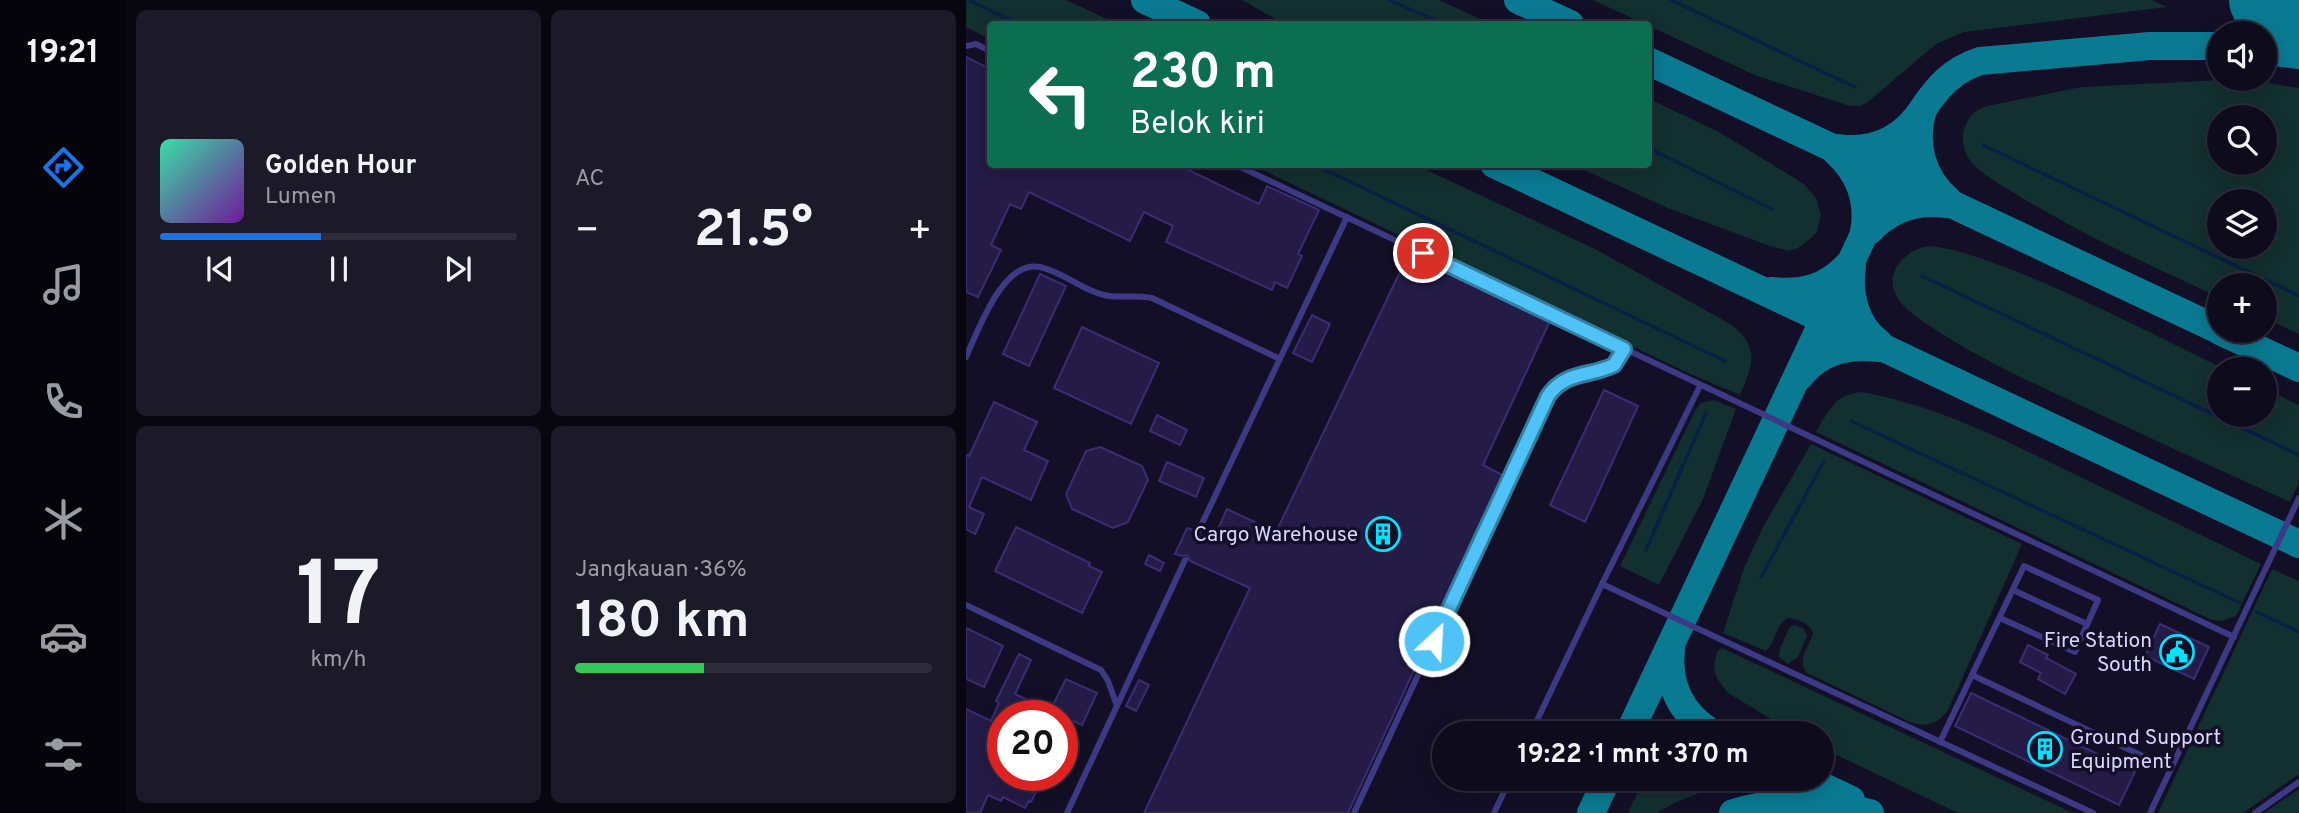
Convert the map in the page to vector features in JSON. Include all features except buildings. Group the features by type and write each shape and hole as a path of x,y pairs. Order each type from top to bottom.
{"lane":[{"path":"966,46 976,44 987,50"},
{"path":"1243,168 2234,637"},
{"path":"1198,532 1347,217"},
{"path":"966,357 1001,286 1024,269 1037,266 1102,295 1143,295 1152,298 1280,359"},
{"path":"1354,813 1548,396 1556,384 1567,378 1614,365 1624,349"},
{"path":"1537,721 1700,386"},
{"path":"2150,813 2299,498"},
{"path":"1067,813 1185,560"},
{"path":"1940,742 2024,566 2098,600 2074,652 2000,618"},
{"path":"1602,584 2093,813"},
{"path":"2013,590 2087,624"},
{"path":"966,605 1101,670 1108,681 1116,706"},
{"path":"1972,675 2170,769"},
{"path":"2255,813 2299,782"},
{"path":"1494,813 1504,791"}],"green space":[{"path":"966,0 1066,0 1112,21 987,21 987,38 966,27"},
{"path":"1242,0 1439,0 1484,21 1279,21"},
{"path":"1593,0 2152,0 2167,7 1964,32 1936,44 1860,106 1850,106 1757,76 1652,27 1652,21 1638,21"},
{"path":"2207,81 2207,91 2277,91 2277,84 2299,88 2299,334 2277,324 2277,273 2207,273 2207,291 2068,224 1994,181 1971,162 1963,141 1969,119 1976,111 1987,106 2081,87"},
{"path":"1652,100 1719,132 1804,184 1816,198 1821,215 1817,231 1811,238 1789,251 1668,208 1580,168 1652,168"},
{"path":"1258,168 1422,168 1595,249 1732,325 1747,341 1751,366 1740,395 1686,372"},
{"path":"1928,246 1948,249 2005,267 2061,290 2207,361 2207,427 2277,427 2277,395 2299,405 2299,482 2290,502 2017,375 1967,349 1918,318 1895,295 1893,276 1902,260"},
{"path":"1861,392 1916,406 1970,426 2261,564 2236,616 2221,621 2212,620 1816,432 1838,400"},
{"path":"1714,400 1736,409 1703,499 1659,585 1620,566 1696,409 1701,403"},
{"path":"1811,444 2022,544 1949,708 1933,723 1910,722 1807,673 1803,658 1813,633 1806,624 1799,621 1788,618 1784,621 1766,651 1723,633 1744,568 1763,527"},
{"path":"2272,569 2299,581 2299,774 2243,813 2158,813"},
{"path":"1794,625 1803,628 1807,636 1798,657 1788,664 1779,657 1780,649 1789,628"},
{"path":"1722,648 2073,813 1958,813 1834,754 1834,721 1774,721 1728,693 1715,673 1718,650"},
{"path":"2299,789 2299,813 2264,813"},
{"path":"1638,791 1704,791 1657,813 1628,813"}],"waterway":[{"path":"968,0 1013,21"},
{"path":"1389,0 1437,21"},
{"path":"1671,0 1855,87"},
{"path":"1983,145 2299,296"},
{"path":"1652,150 1772,209"},
{"path":"1321,168 1725,361"},
{"path":"1326,171 1331,168"},
{"path":"1922,276 2299,455"},
{"path":"1646,550 1706,413"},
{"path":"1851,421 2240,603"},
{"path":"1761,577 1824,461"},
{"path":"2257,612 2299,632"}],"taxiway":[{"path":"1145,0 1190,21"},
{"path":"1518,0 1564,21"},
{"path":"1635,721 1923,109 1934,93 1954,74 1980,61 2150,46 2207,46"},
{"path":"2277,52 2299,55"},
{"path":"1652,63 2207,324"},
{"path":"1838,148 1864,148 1886,142 1906,128 1923,109 1919,134 1922,159 1931,181 1948,200"},
{"path":"1836,152 1851,169 1861,188 1865,209 1864,232"},
{"path":"1502,168 2299,544"},
{"path":"1869,231 1886,217 1904,208 1924,203 1946,204"},
{"path":"1771,291 1793,292 1822,285 1848,265"},
{"path":"1852,266 1851,288 1855,309 1864,327 1879,343"},
{"path":"2246,343 2299,368"},
{"path":"1800,376 1816,361 1835,351 1857,347 1879,348"},
{"path":"1671,649 1671,675 1674,686 1684,708 1696,721"},
{"path":"1591,813 1601,791"},
{"path":"1832,791 1851,800"},
{"path":"1733,813 1784,804 1819,804 1870,813"}],"runway":[{"path":"2265,0 2299,16"}],"place":[{"name":"Cargo Warehouse","path":"1383,534"},
{"name":"Fire Station South","path":"2177,652"},
{"name":"Ground Support Equipment","path":"2045,749"}],"route":[{"path":"1423,253 1624,349 1614,365 1567,378 1556,384 1548,396 1434,641"}]}
